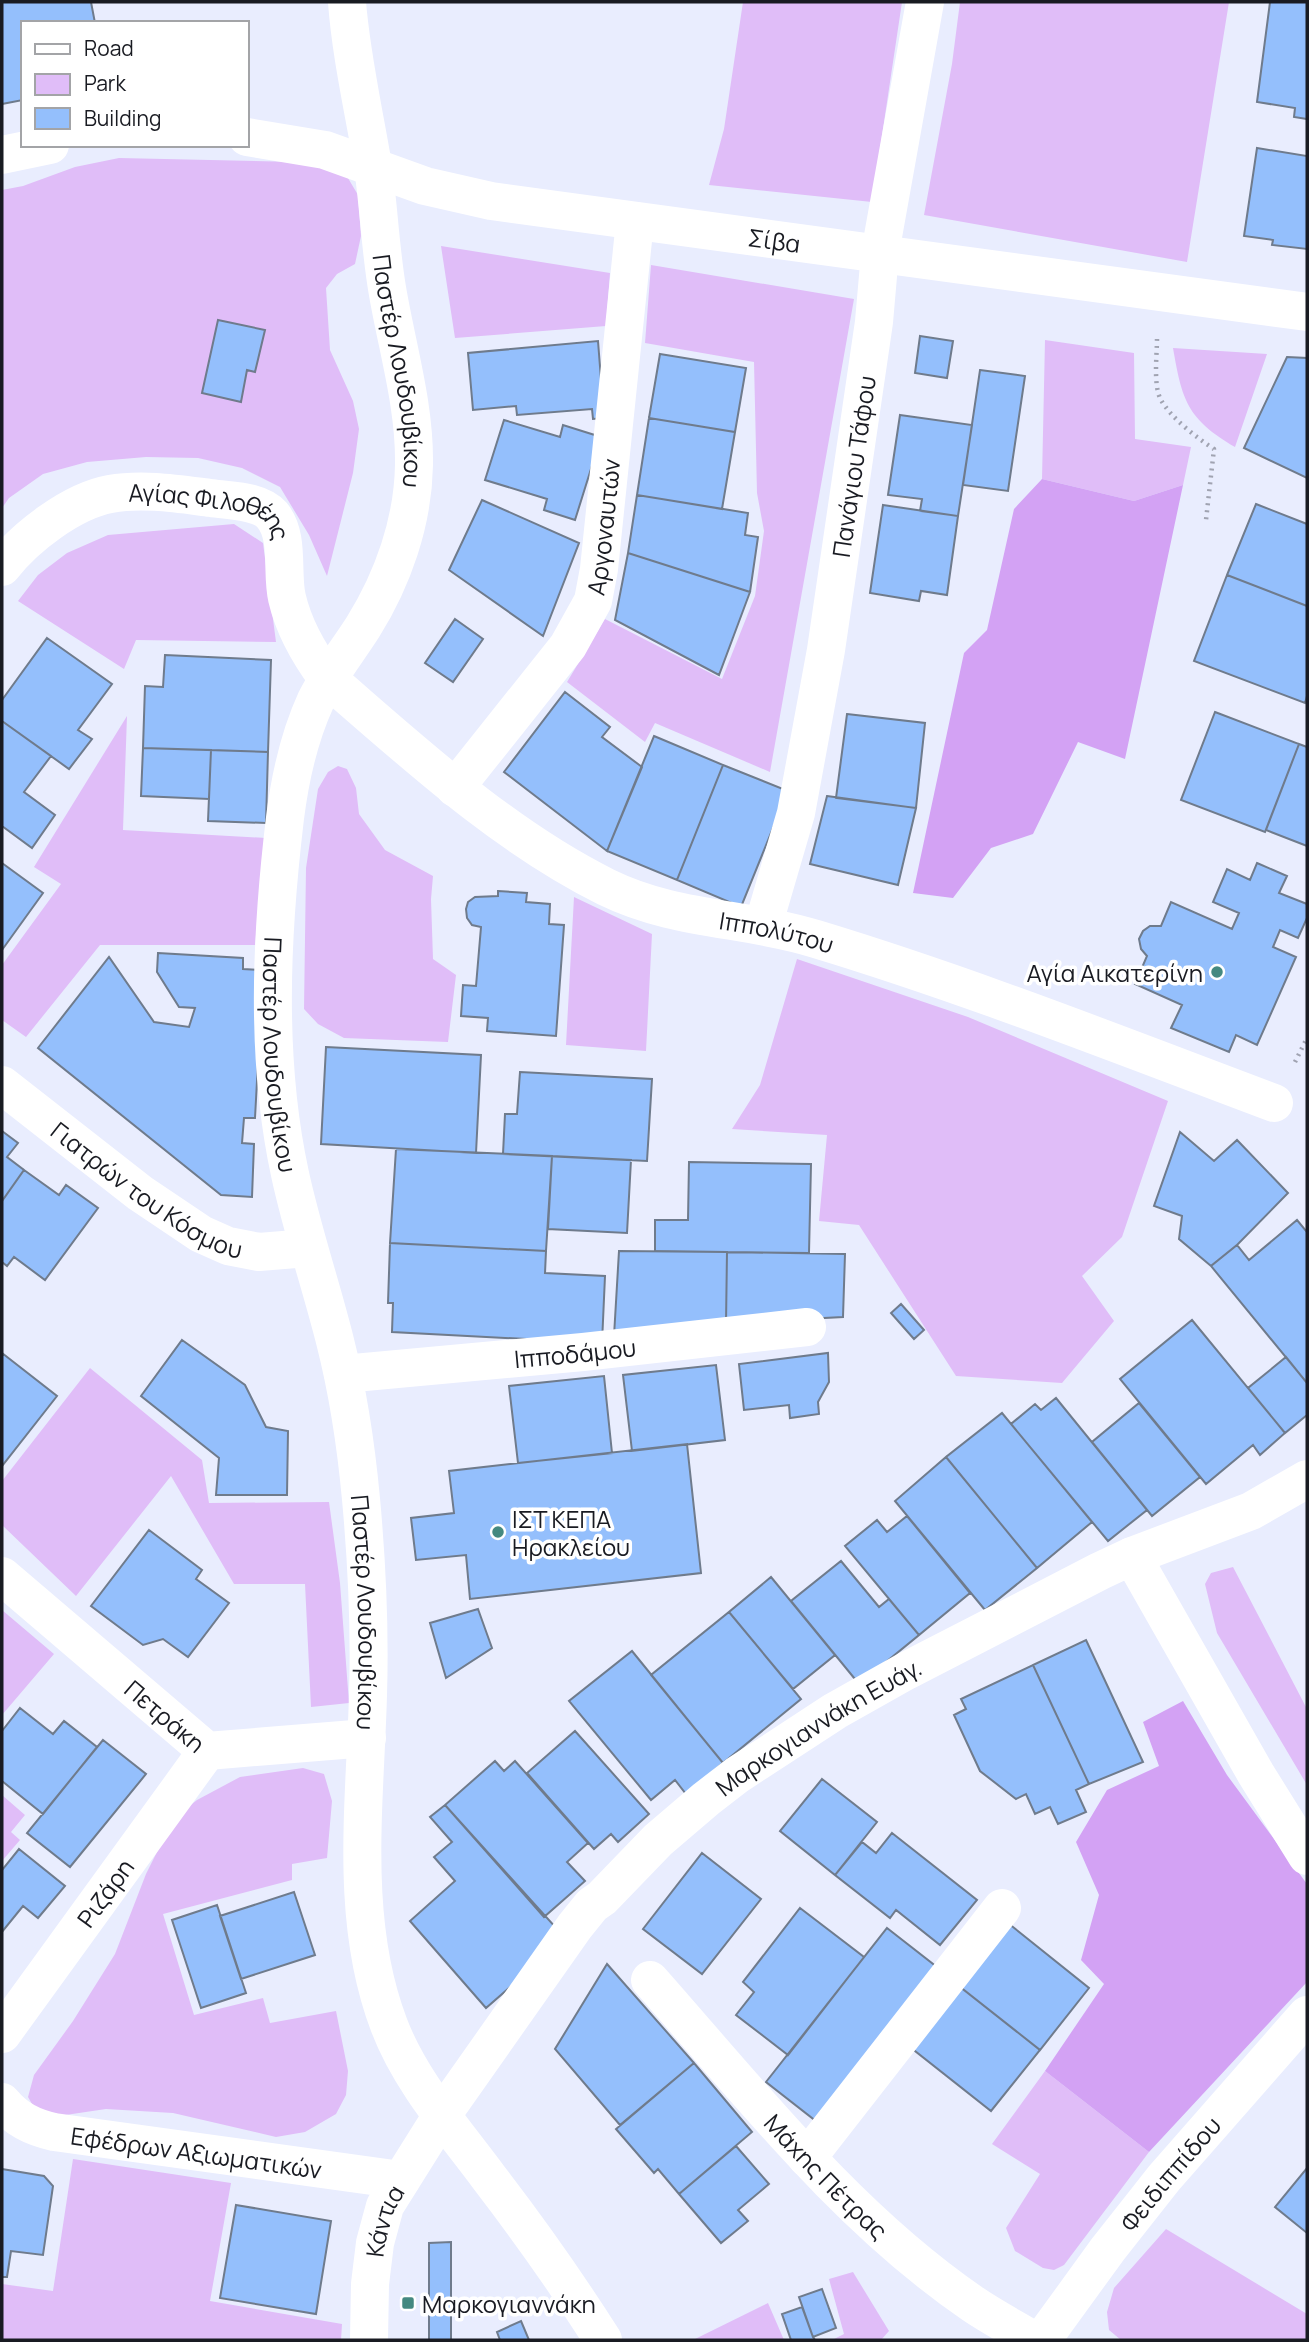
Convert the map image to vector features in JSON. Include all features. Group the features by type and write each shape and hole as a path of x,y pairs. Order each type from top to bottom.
{"street":[{"name":"Παστέρ Λουδουβίκου","path":"347,2 373,168 387,287 411,409 414,465 408,518 394,563 372,612 327,678 304,729 292,779 278,883 275,946 276,1066 289,1169 334,1337 355,1440 365,1552 368,1642 363,1894 372,1960 388,2023 401,2054 424,2091 532,2233 603,2340"},
{"name":"Πανάγιου Τάφου","path":"762,926 796,813 826,650 874,323 880,253 925,2"},
{"name":"Σίβα","path":"248,137 325,150 425,186 491,201 1307,312"},
{"path":"2,155 40,147"},
{"name":"Αργοναυτών","path":"455,788 568,646 593,601 599,569 635,221"},
{"name":"Αγίας Φιλοθέης","path":"2,567 21,546 65,513 109,494 128,492 183,495 256,506 266,510 277,523 290,609 305,644 327,678"},
{"name":"Ιππολύτου","path":"327,678 455,788 554,857 610,889 653,906 677,912 762,926 821,940 958,986 1274,1103"},
{"name":"Γιατρών του Κόσμου","path":"2,1085 139,1193 201,1234 228,1246 259,1252 308,1248"},
{"name":"Ιπποδάμου","path":"343,1374 583,1352 807,1327"},
{"name":"Μαρκογιαννάκη Ευάγ.","path":"442,2115 519,2003 592,1905 658,1840 716,1791 789,1739 864,1694 1013,1615 1132,1556 1251,1511 1307,1479"},
{"path":"1132,1556 1256,1774 1307,1856"},
{"name":"Πετράκη","path":"2,1576 206,1751 367,1738"},
{"name":"Ριζάρη","path":"2,2035 206,1751"},
{"path":"807,2158 1002,1909"},
{"name":"Μάχης Πέτρας","path":"650,1980 807,2158 872,2222 974,2304 1033,2340"},
{"name":"Φειδιππίδου","path":"1042,2340 1164,2178 1307,2015"},
{"name":"Εφέδρων Αξιωματικών","path":"2,2102 22,2121 54,2132 401,2180"},
{"name":"Κάντια","path":"369,2340 370,2284 376,2236 385,2206 442,2115"}],"path":[{"path":"1158,292 1156,369 1160,399 1190,432 1214,449 1206,520"}],"green space":[{"path":"743,2 902,2 872,202 709,185 724,129"},
{"path":"960,2 1229,2 1187,262 924,215 952,64"},
{"path":"119,158 296,162 345,173 358,195 361,236 355,264 337,274 326,288 330,350 353,401 359,429 353,473 327,576 309,535 280,487 242,468 198,458 146,457 87,462 43,474 9,498 2,508 2,190 23,186 75,167"},
{"path":"441,246 610,273 606,326 455,338"},
{"path":"651,265 854,299 770,772 655,723 645,742 567,682 605,619 722,679 755,596 764,531 757,493 754,362 645,343"},
{"path":"1045,340 1134,353 1135,439 1191,447 1183,485 1134,501 1042,479"},
{"path":"1173,348 1267,354 1235,447 1206,427 1189,407"},
{"path":"234,524 263,543 276,642 136,640 124,669 18,601 38,575 67,553 108,535"},
{"path":"127,716 123,830 266,838 255,945 100,945 26,1037 2,1020 2,965 61,884 34,867"},
{"path":"338,766 347,769 356,788 359,814 385,850 433,876 433,959 456,975 448,1042 344,1038 318,1024 304,1009 306,868 318,789 328,772"},
{"path":"574,897 652,934 646,1051 566,1045"},
{"path":"797,959 968,1017 1168,1101 1122,1237 1082,1276 1114,1321 1062,1383 956,1376 859,1225 819,1221 827,1135 732,1129 760,1085"},
{"path":"90,1368 202,1460 209,1503 329,1502 340,1583 349,1703 311,1707 305,1584 234,1584 171,1476 76,1596 2,1525 2,1481"},
{"path":"1233,1567 1307,1709 1307,1785 1217,1633 1205,1584 1211,1573"},
{"path":"2,1610 54,1654 2,1715"},
{"path":"303,1768 324,1774 332,1801 327,1858 292,1864 292,1880 163,1914 194,2015 263,1998 270,2023 336,2011 348,2071 346,2095 336,2114 305,2132 276,2137 173,2113 106,2109 52,2117 36,2111 28,2097 34,2075 73,2021 115,1954 146,1874 174,1818 197,1800 240,1777"},
{"path":"2,1795 25,1815 11,1832 20,1840 2,1861"},
{"path":"1045,2071 1149,2152 1064,2265 1054,2270 1043,2268 1015,2251 1006,2228 1040,2174 992,2144"},
{"path":"73,2159 231,2183 210,2301 342,2324 341,2340 2,2340 2,2284 53,2291"},
{"path":"1166,2229 1307,2314 1307,2340 1121,2340 1109,2330 1107,2312 1114,2288"},
{"path":"853,2272 889,2331 881,2340 832,2340 844,2334 829,2279"},
{"path":"768,2303 784,2340 693,2340"}],"shaded area":[{"path":"1042,479 1134,501 1183,485 1125,759 1078,742 1033,834 991,848 953,898 913,893 964,653 987,630 1014,509"},
{"path":"1183,1701 1227,1775 1307,1884 1307,1982 1149,2152 1045,2071 1104,1984 1081,1960 1099,1895 1076,1842 1107,1790 1159,1766 1143,1722"}],"building":[{"path":"2,2 91,2 95,21 21,21 21,100 2,104"},
{"path":"1270,2 1307,2 1307,119 1294,117 1295,108 1257,102"},
{"path":"1257,148 1307,156 1307,249 1272,245 1273,240 1244,236"},
{"path":"218,320 265,330 255,372 247,370 241,402 202,393"},
{"path":"920,336 953,341 947,378 915,373"},
{"path":"598,341 604,418 593,419 592,409 517,415 516,406 473,410 468,353"},
{"path":"660,354 746,368 735,432 649,418"},
{"path":"1287,357 1307,358 1307,478 1244,448"},
{"path":"980,370 1025,376 1008,491 963,485"},
{"path":"900,415 972,425 958,516 920,511 922,499 888,495"},
{"path":"649,418 735,432 722,509 637,495"},
{"path":"504,420 560,437 563,425 601,437 575,520 544,510 547,499 485,480"},
{"path":"637,495 748,513 745,535 758,537 750,592 628,553"},
{"path":"482,500 579,543 543,636 449,570"},
{"path":"1256,504 1307,524 1307,606 1227,575"},
{"path":"883,505 958,516 947,595 921,591 919,601 870,593"},
{"path":"628,553 750,592 719,675 615,620"},
{"path":"1227,575 1307,606 1305,703 1194,661"},
{"path":"455,619 483,639 453,682 425,663"},
{"path":"47,638 112,684 78,730 92,739 69,769 2,721 2,700"},
{"path":"165,655 271,660 268,752 143,748 145,686 163,687"},
{"path":"565,692 610,727 602,737 642,767 607,851 504,772"},
{"path":"1215,712 1299,744 1265,832 1181,800"},
{"path":"847,714 925,723 916,808 836,798"},
{"path":"2,721 51,756 24,792 55,815 32,848 2,826"},
{"path":"654,736 723,765 677,880 607,851"},
{"path":"1299,744 1307,747 1307,846 1266,830"},
{"path":"143,748 211,750 209,799 141,796"},
{"path":"211,750 268,752 266,823 208,821"},
{"path":"723,765 788,791 741,907 677,880"},
{"path":"827,796 916,808 898,885 810,864"},
{"path":"2,863 43,893 2,950"},
{"path":"1257,863 1287,876 1279,893 1307,904 1307,918 1298,938 1280,930 1273,947 1296,957 1257,1045 1236,1035 1229,1052 1171,1028 1182,1005 1135,984 1147,956 1141,949 1139,939 1143,931 1150,926 1161,926 1171,902 1232,929 1239,913 1213,902 1227,869 1250,880"},
{"path":"498,891 527,893 526,902 550,904 549,924 564,925 556,1036 487,1031 488,1018 461,1016 463,985 476,986 481,927 472,925 467,918 468,902 475,897 498,896"},
{"path":"158,953 243,958 243,969 263,970 255,1118 244,1118 242,1143 254,1144 252,1197 221,1195 38,1048 109,957 154,1022 189,1027 195,1008 179,1007 157,972"},
{"path":"326,1047 481,1055 476,1153 321,1144"},
{"path":"520,1072 652,1079 647,1161 503,1154 505,1114 517,1114"},
{"path":"2,1131 18,1143 7,1157 24,1170 2,1201"},
{"path":"1180,1132 1214,1161 1237,1140 1288,1193 1237,1245 1211,1266 1179,1239 1182,1216 1154,1206"},
{"path":"396,1149 552,1156 546,1251 390,1243"},
{"path":"552,1156 631,1160 627,1233 548,1229"},
{"path":"689,1162 811,1164 809,1253 655,1251 655,1220 688,1220"},
{"path":"24,1170 59,1195 66,1185 98,1208 45,1280 14,1257 7,1266 2,1262 2,1201"},
{"path":"1297,1220 1307,1232 1307,1383 1211,1266 1237,1245 1249,1260"},
{"path":"390,1243 546,1251 545,1273 605,1276 602,1343 392,1332 393,1303 388,1303"},
{"path":"619,1251 727,1252 726,1323 614,1336"},
{"path":"727,1252 845,1254 843,1317 726,1323"},
{"path":"901,1304 924,1330 914,1339 891,1313"},
{"path":"1192,1320 1285,1433 1260,1455 1253,1445 1206,1484 1120,1379"},
{"path":"182,1340 245,1385 266,1427 288,1431 287,1495 216,1495 219,1458 141,1396"},
{"path":"2,1353 57,1396 2,1466"},
{"path":"828,1353 829,1382 818,1402 819,1414 790,1418 789,1405 744,1410 739,1364"},
{"path":"1286,1357 1307,1383 1307,1415 1285,1433 1248,1388"},
{"path":"716,1365 725,1440 632,1451 623,1375"},
{"path":"604,1376 612,1453 518,1463 509,1386"},
{"path":"1056,1398 1147,1510 1108,1541 1011,1424 1035,1404 1041,1410"},
{"path":"1139,1403 1200,1477 1152,1516 1092,1442"},
{"path":"1002,1413 1092,1522 1037,1568 946,1457"},
{"path":"687,1444 701,1573 470,1599 466,1555 416,1560 411,1518 454,1513 449,1471"},
{"path":"946,1457 1037,1568 985,1610 895,1501"},
{"path":"907,1516 970,1593 919,1635 845,1546 877,1520 887,1532"},
{"path":"149,1530 202,1570 196,1579 229,1603 188,1657 163,1639 143,1645 91,1606"},
{"path":"841,1561 879,1607 889,1599 919,1635 859,1684 791,1601"},
{"path":"771,1577 835,1655 793,1689 729,1612"},
{"path":"478,1609 492,1648 446,1678 430,1623"},
{"path":"729,1612 801,1699 723,1763 651,1675"},
{"path":"1086,1640 1143,1762 1089,1784 1033,1665"},
{"path":"632,1651 723,1763 686,1794 675,1780 651,1800 569,1701"},
{"path":"1033,1665 1089,1784 1076,1790 1086,1812 1058,1824 1050,1807 1035,1814 1026,1794 1016,1799 980,1771 954,1715 966,1709 961,1699"},
{"path":"20,1708 53,1734 64,1721 97,1747 43,1814 2,1781 2,1731"},
{"path":"575,1731 649,1814 618,1842 611,1834 594,1849 527,1773"},
{"path":"103,1740 146,1774 70,1867 27,1833"},
{"path":"495,1761 504,1771 515,1761 588,1843 567,1862 585,1881 544,1917 445,1805"},
{"path":"822,1779 877,1822 835,1875 780,1831"},
{"path":"445,1805 558,1930 532,1968 486,2008 410,1921 455,1881 434,1857 452,1842 430,1817"},
{"path":"892,1833 977,1900 940,1945 896,1910 890,1918 835,1875 862,1842 876,1853"},
{"path":"19,1849 65,1886 38,1918 23,1906 2,1932 2,1870"},
{"path":"702,1853 761,1899 702,1974 643,1929"},
{"path":"294,1892 315,1955 241,1979 220,1916"},
{"path":"217,1905 246,1993 201,2008 172,1920"},
{"path":"800,1908 864,1957 788,2055 736,2015 754,1992 743,1982"},
{"path":"1008,1923 1089,1988 1040,2050 959,1986"},
{"path":"887,1928 942,1971 821,2125 766,2082"},
{"path":"607,1964 694,2063 620,2125 555,2049"},
{"path":"959,1986 1040,2050 991,2111 910,2047"},
{"path":"694,2063 752,2132 679,2194 658,2169 654,2173 616,2129"},
{"path":"736,2146 769,2184 738,2210 748,2221 721,2243 679,2194"},
{"path":"1307,2168 1307,2233 1275,2207"},
{"path":"2,2169 44,2176 53,2186 43,2255 11,2251 7,2277 2,2277"},
{"path":"236,2205 331,2221 316,2314 220,2298"},
{"path":"451,2242 451,2340 429,2340 429,2243"},
{"path":"822,2289 836,2328 813,2337 799,2297"},
{"path":"802,2307 815,2340 791,2340 782,2314"},
{"path":"521,2321 529,2340 500,2340 497,2332"}],"place":[{"name":"Αγία Αικατερίνη","path":"1217,972"},
{"name":"ΙΣΤ ΚΕΠΑ Ηρακλείου","path":"498,1532"},
{"name":"Μαρκογιαννάκη","path":"408,2303"}]}
